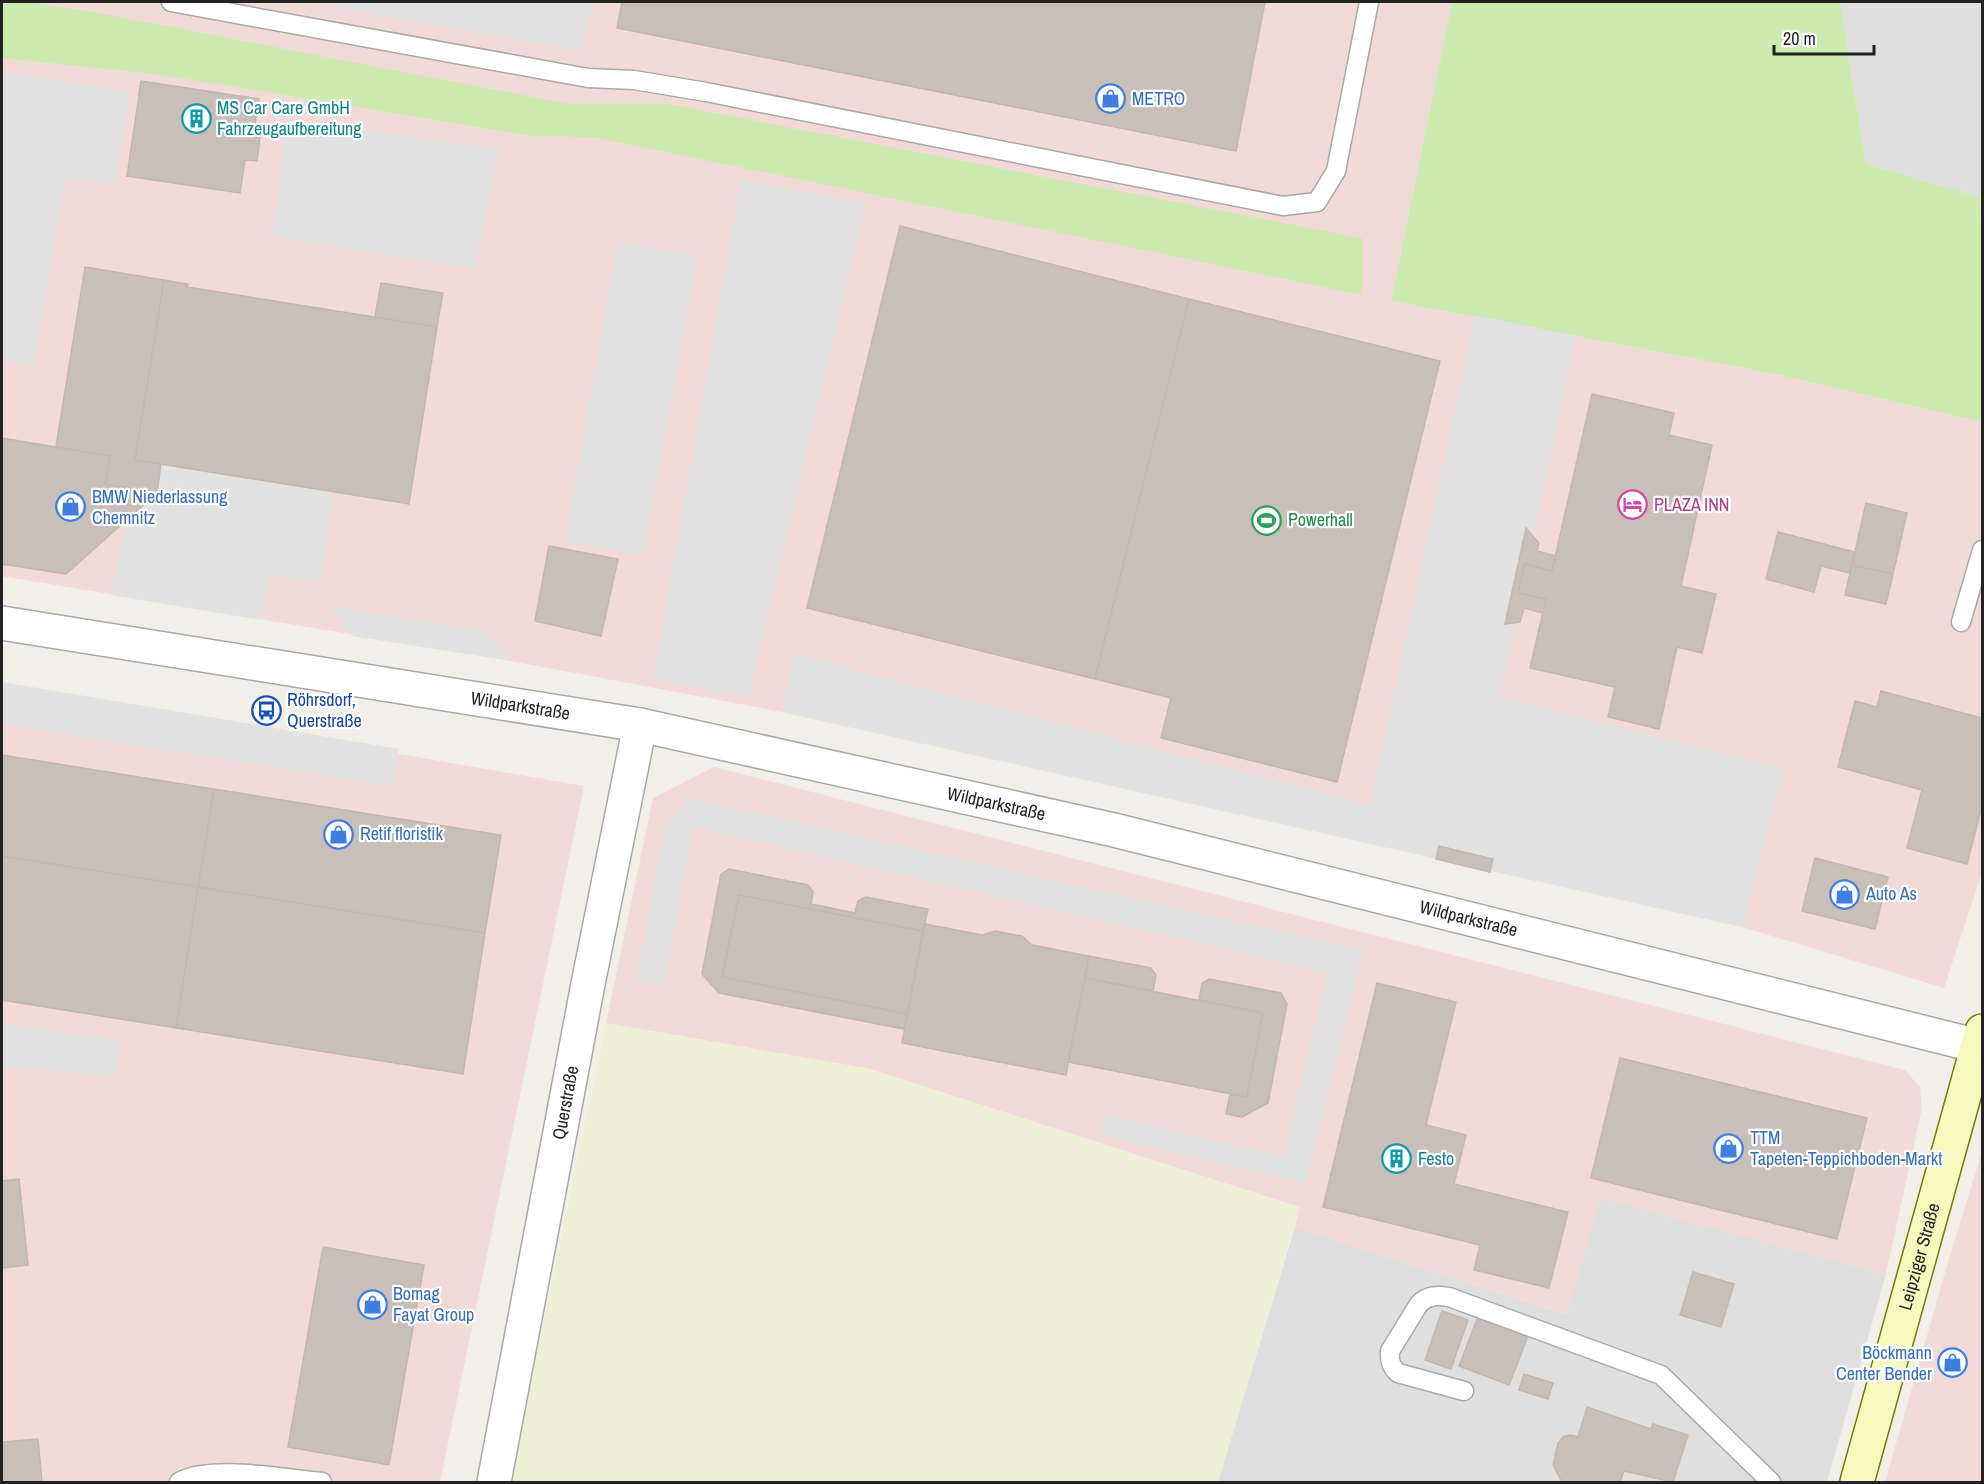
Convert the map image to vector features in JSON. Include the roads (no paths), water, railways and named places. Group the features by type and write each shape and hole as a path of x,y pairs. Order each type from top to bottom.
{"main road":[{"name":"Leipziger Straße","path":"1857,1482 1981,1042"}],"street":[{"name":"Wildparkstraße","path":"2,623 640,725 1114,830 1981,1042"},
{"name":"Querstraße","path":"494,1482 590,972 640,725"}],"lane":[{"path":"171,2 588,78 634,80 706,92 1283,206 1317,202 1336,171 1369,2"},
{"path":"1961,622 1983,550"},
{"path":"1464,1391 1398,1373 1392,1368 1389,1359 1390,1351 1424,1299 1437,1295 1449,1296 1661,1375 1771,1482"},
{"path":"179,1482 205,1474 251,1475 322,1482"}],"place":[{"name":"METRO","path":"1111,99"},
{"name":"MS Car Care GmbH Fahrzeugaufbereitung","path":"196,118"},
{"name":"PLAZA INN","path":"1633,505"},
{"name":"BMW Niederlassung Chemnitz","path":"71,507"},
{"name":"Powerhall","path":"1267,520"},
{"name":"Röhrsdorf, Querstraße","path":"266,710"},
{"name":"Retif floristik","path":"339,834"},
{"name":"Auto As","path":"1845,894"},
{"name":"TTM Tapeten-Teppichboden-Markt","path":"1729,1148"},
{"name":"Festo","path":"1397,1159"},
{"name":"Bomag Fayat Group","path":"372,1304"},
{"name":"Böckmann Center Bender","path":"1953,1363"}]}
